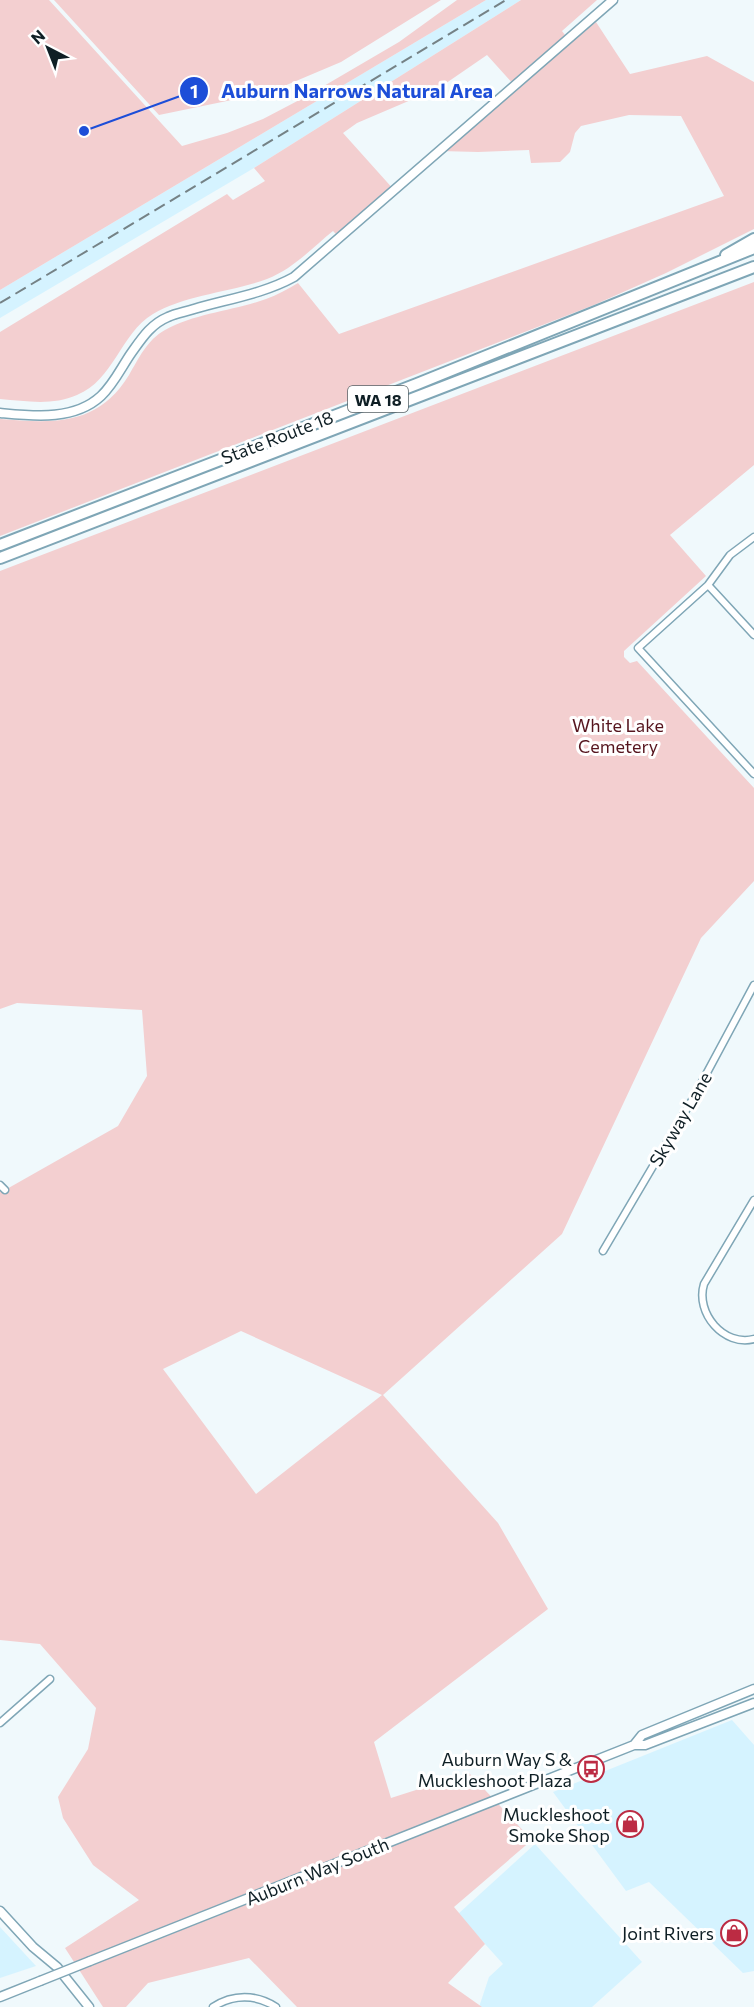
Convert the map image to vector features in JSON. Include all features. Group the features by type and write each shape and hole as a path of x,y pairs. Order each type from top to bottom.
{"highway":[{"path":"694,274 754,239"},
{"name":"State Route 18","path":"0,545 407,388 754,248"},
{"name":"State Route 18","path":"0,558 754,267"}],"main road":[{"path":"0,413 60,415 82,408 100,397 153,325 168,316 253,294 294,277 613,0"},
{"name":"Auburn Way South","path":"634,1745 642,1735 754,1689"},
{"name":"Auburn Way South","path":"0,1997 634,1745 649,1744 754,1703"},
{"path":"0,1911 33,1947 57,1967 88,2007"}],"street":[{"path":"754,537 730,555 708,585 638,648 754,774"},
{"path":"708,585 754,635"},
{"name":"Skyway Lane","path":"603,1251 695,1095 754,985"},
{"path":"754,1200 704,1284 701,1294 704,1311 723,1332 734,1340 754,1339"},
{"path":"748,1211 754,1217"},
{"path":"0,1723 50,1679"},
{"path":"213,2007 219,2003 243,1997 255,1997 276,2007"}],"shaded area":[{"path":"486,0 521,0 254,168 0,318 0,290"},
{"path":"732,1720 754,1745 754,1971 743,1973 649,1882 626,1891 553,1792"},
{"path":"535,1844 642,1962 592,2007 479,2007 489,1977 503,1964 458,1914"},
{"path":"0,1927 36,1966 0,1978"}],"green space":[{"path":"0,0 49,0 182,146 227,133 263,119 305,97 399,42 457,0 486,0 0,290"},
{"path":"54,0 441,0 341,62 270,92 159,115"},
{"path":"521,0 597,0 562,31 568,39 515,86 487,55 439,88 357,123 343,133 395,191 340,238 333,231 294,264 267,279 179,302 153,314 132,333 100,379 77,395 49,402 0,399 0,332 227,194 233,200 265,181 254,168"},
{"path":"596,22 630,74 707,56 754,82 754,229 666,273 594,305 0,536 0,419 56,421 88,413 103,404 116,392 153,339 177,324 266,299 298,283 339,334 724,196 681,116 629,115 581,126 575,133 570,152 560,162 531,163 529,150 440,151"},
{"name":"White Lake Cemetery","path":"754,282 754,465 670,535 706,576 624,651 624,657 630,663 637,661 754,788 754,881 701,938 562,1234 383,1395 498,1523 548,1609 374,1742 391,1798 469,1773 532,1840 454,1907 485,1944 448,1983 482,2007 297,2007 249,1958 148,1983 126,2007 103,2007 65,1948 139,1900 93,1865 63,1818 58,1797 88,1749 96,1708 40,1644 0,1640 0,1185 5,1190 118,1126 147,1076 142,1010 17,1003 0,1009 0,571","holes":["241,1331 382,1395 256,1494 163,1369"]}],"railway":[{"path":"0,303 506,0"}],"place":[{"name":"Auburn Narrows Natural Area","path":"84,131"},
{"name":"Auburn Way S & Muckleshoot Plaza","path":"591,1769"},
{"name":"Muckleshoot Smoke Shop","path":"630,1824"},
{"name":"Joint Rivers","path":"734,1933"}]}
